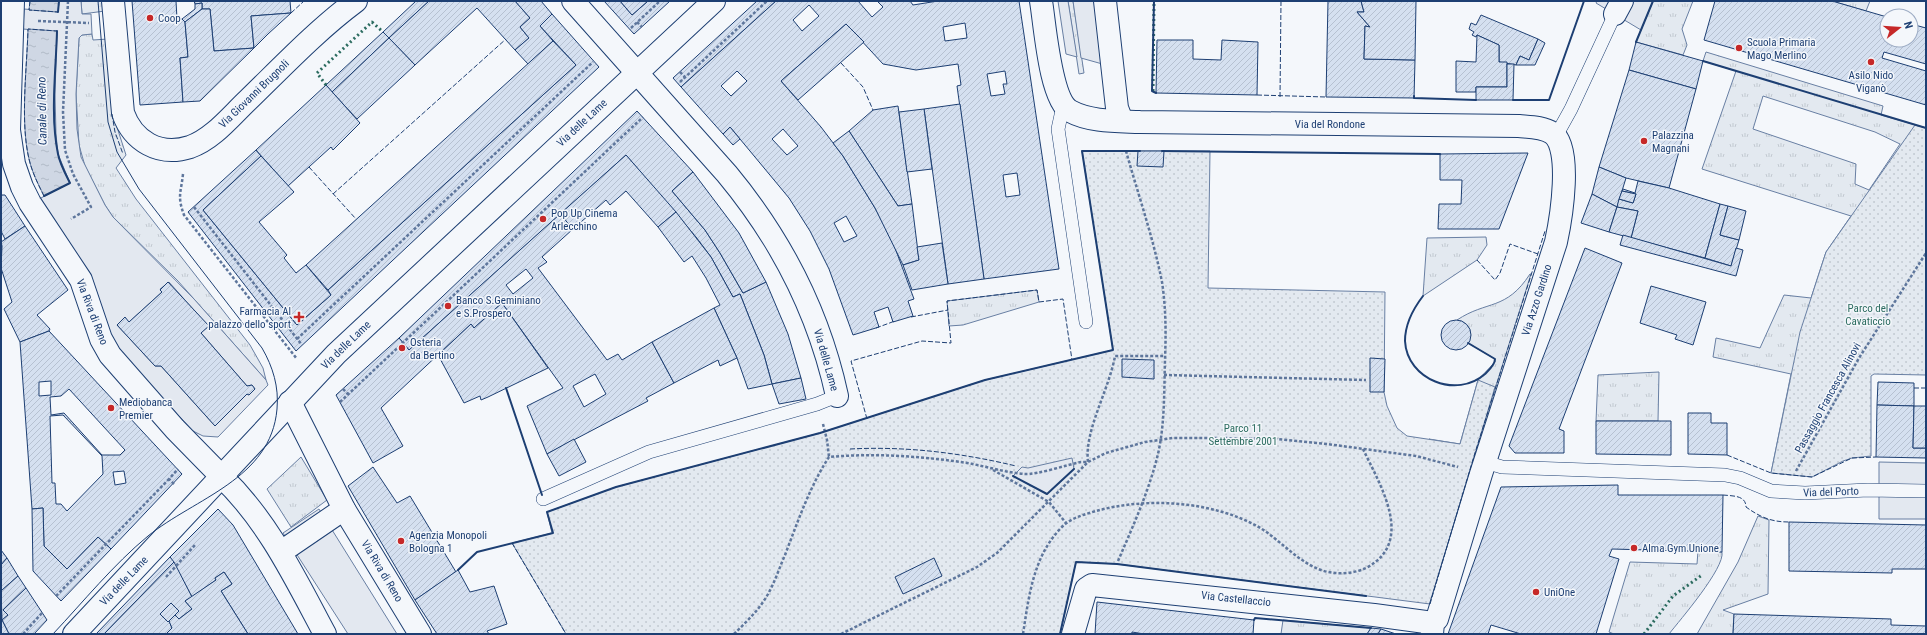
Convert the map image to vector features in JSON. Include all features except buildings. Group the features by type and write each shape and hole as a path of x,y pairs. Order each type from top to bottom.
{"street":[{"name":"Via Riva di Reno","path":"13,1 6,45 10,143 17,174 22,187 30,203 81,280 102,339 110,355 176,429 251,508 281,552 325,634"},
{"name":"Via Giovanni Brugnoli","path":"113,1 121,104 126,120 138,138 149,146 161,150 184,148 206,138 225,122 331,20 356,1"},
{"path":"573,1 636,73"},
{"name":"Via delle Lame","path":"74,634 336,354 714,1"},
{"path":"1041,1 1053,80 1063,106"},
{"path":"1105,1 1117,108 1122,121"},
{"name":"Via delle Lame","path":"636,73 732,180 772,235 794,274 816,327 827,400"},
{"name":"Via del Rondone","path":"1063,106 1070,111 1088,117 1122,121 1497,126 1547,132"},
{"name":"Via Azzo Gardino","path":"1433,628 1558,235 1561,218 1564,156 1547,132"},
{"name":"Via Riva di Reno","path":"290,402 344,509 420,634"},
{"path":"281,552 344,509"},
{"name":"Via Castellaccio","path":"1073,634 1086,588 1092,584 1112,585 1433,628"}],"lane":[{"path":"1547,132 1572,109 1618,8"},
{"path":"1063,106 1058,128 1086,322"},
{"name":"Via delle Lame","path":"543,499 649,452 827,400"},
{"name":"Via del Porto","path":"1483,468 1502,467 1705,473 1740,478 1766,490 1787,492 1868,490 1926,491"}],"path":[{"path":"66,222 91,207 73,174 65,150 63,112 68,1"},
{"path":"629,29 660,1"},
{"path":"678,84 768,1"},
{"path":"36,20 58,22 92,22"},
{"path":"637,22 642,27"},
{"path":"297,339 594,61"},
{"path":"680,72 685,77"},
{"path":"340,402 404,344 643,117"},
{"path":"1112,585 1117,564 1143,503 1160,440 1163,423 1165,312 1162,282 1147,218 1126,150"},
{"path":"184,170 179,194 184,215 312,379"},
{"path":"194,207 302,345"},
{"name":"Passaggio Francesca Alinovi","path":"1787,492 1793,475 1859,358 1926,254"},
{"path":"1088,462 1087,448 1112,375 1115,356 1165,356"},
{"path":"1164,375 1366,380"},
{"path":"343,389 348,394"},
{"path":"734,634 747,621 766,596 820,470 830,456 827,400"},
{"path":"841,634 977,567 998,553 1088,462 1106,454 1145,442 1160,440 1222,438 1276,440 1416,456 1483,468"},
{"path":"1023,634 1036,569 1046,548 1066,523 1080,516 1107,508 1143,503 1169,503 1193,506 1230,515 1257,526 1315,568 1332,573 1347,573 1362,570 1384,555 1391,542 1393,527 1383,492 1363,449"},
{"path":"830,456 935,459 982,466 993,470 1049,502 1066,523"},
{"path":"993,470 1025,474 1080,462 1088,462"},
{"path":"56,596 178,469"},
{"path":"169,479 174,484"},
{"path":"23,634 42,613"}],"green space":[{"path":"81,1 105,1 105,11 82,14"},
{"path":"1068,1 1073,1 1084,73 1079,74"},
{"path":"1653,1 1693,1 1682,29 1687,45 1683,55 1636,42"},
{"path":"1832,1 1870,1 1866,11"},
{"path":"92,34 93,40 108,39 115,121 126,155 116,168 136,199 250,345 263,368 266,380 178,281 113,217 105,205 85,166 79,145 76,94 79,38 82,35"},
{"path":"1706,52 1883,106 1881,115 1926,128 1771,473 1791,374 1713,357 1716,338 1760,348 1784,295 1811,298 1826,252 1851,216 1702,169 1736,71 1703,61","holes":["1763,96 1875,132 1900,144 1869,190 1855,184 1856,164 1753,129"]},
{"name":"Parco del Cavaticcio","path":"1915,125 1926,128 1926,375 1874,374 1871,376 1871,456 1852,458 1843,461 1812,477 1771,473 1800,332 1826,252"},
{"name":"Parco 11 Settembre 2001","path":"1082,151 1210,151 1208,288 1385,292 1384,392 1387,406 1397,428 1407,436 1460,444 1478,380 1495,387 1430,604 1117,564 1076,562 1060,634 566,634 512,543 552,533 547,512 616,487 820,433 985,380 1113,350"},
{"path":"1486,237 1487,245 1477,260 1423,296 1427,238"},
{"path":"1530,274 1473,459 1429,439 1460,444 1478,380 1495,362 1495,359 1468,343 1470,339 1469,328 1465,323 1457,320 1468,314 1504,300 1521,286"},
{"path":"1037,290 1039,302 963,325 949,326 947,301"},
{"path":"1659,372 1658,421 1596,421 1598,375"},
{"path":"301,457 327,500 291,527 267,489"},
{"path":"1758,516 1769,520 1768,594 1723,610 1734,614 1733,634 1697,634 1738,562"},
{"path":"1698,551 1722,552 1721,560 1717,570 1701,594 1669,634 1614,634 1609,632 1630,562 1697,564"},
{"path":"1283,620 1371,628 1367,634 1281,634"}],"shaded area":[{"path":"59,1 81,1 82,14 91,14 92,34 82,35 79,38 76,94 77,129 81,157 105,205 113,217 194,299 266,380 268,385 218,437 203,436 193,431 119,352 39,199 70,183 58,154 56,134 55,94 57,32 23,29 24,9 58,12","holes":["169,282 208,326 201,333 247,386 252,385 255,389 249,395 247,394 215,426 161,366 155,366 117,325 125,318 129,322 162,292 160,289"]},
{"path":"1058,1 1068,1 1077,57 1066,54"},
{"path":"1073,1 1098,1 1106,65 1081,58"},
{"path":"1597,1 1653,1 1641,30 1596,3"},
{"path":"1072,458 1074,469 1047,494 1013,476 1022,467 1028,468"},
{"path":"1879,462 1926,463 1926,519 1879,519"},
{"path":"319,509 397,634 348,634 283,533"}],"water":[{"path":"30,1 59,1 58,12 29,10"},
{"name":"Canale di Reno","path":"28,29 57,31 54,124 58,154 70,183 44,196 32,169 26,144 24,111"}],"tram line":[{"path":"53,634 135,547 148,536 208,498 246,470 261,453 272,433 277,409 276,385 269,362 262,348 139,189 117,152 108,122 98,1"}],"hedge":[{"path":"1153,91 1154,1"},
{"path":"326,85 317,73 372,22 383,32"},
{"path":"1644,634 1673,596 1702,575"}],"fence":[{"path":"30,1 29,10 58,12"},
{"path":"291,13 304,1"},
{"path":"1280,97 1281,1"},
{"path":"44,196 32,169 26,144 24,111 28,29 57,31"},
{"path":"333,194 506,39"},
{"path":"841,63 863,87 873,110"},
{"path":"1257,95 1326,97"},
{"path":"112,114 115,132 123,154"},
{"path":"309,167 356,219"},
{"path":"1430,604 1474,456 1545,231"},
{"path":"1477,260 1495,280 1500,273 1510,244 1538,254"},
{"path":"867,419 851,361 922,341 951,343 947,301 1037,290 1039,302 1063,299 1072,360"},
{"path":"911,317 948,310"},
{"path":"876,328 895,321"},
{"path":"1914,388 1926,388"},
{"path":"850,449 871,448 955,454 1016,466"},
{"path":"1727,455 1771,473 1812,477 1852,458 1876,457"},
{"path":"1723,495 1741,498 1744,500 1746,507 1756,514 1777,521 1789,522"},
{"path":"512,543 566,634"}],"wall":[{"path":"58,12 59,1"},
{"path":"1154,1 1152,91 1156,93"},
{"path":"1513,100 1549,100 1584,1"},
{"path":"1636,42 1653,1"},
{"path":"44,196 70,183 58,154 54,124 57,31"},
{"path":"1703,61 1926,128"},
{"path":"1414,96 1414,98 1476,100"},
{"path":"458,570 477,552 553,533 547,512 616,487 820,433 985,380 1113,350 1082,151 1140,151"},
{"path":"1162,151 1440,154"},
{"path":"1423,296 1410,317 1405,334 1408,355 1414,366 1435,382 1448,385 1461,385 1474,381 1490,369 1495,359 1468,343"},
{"path":"506,388 542,495"},
{"path":"1013,476 1047,494 1074,469"},
{"path":"1060,634 1076,562 1117,564 1366,596"},
{"path":"1254,620 1255,618 1371,628"}],"place":[{"name":"Coop","path":"150,18"},
{"name":"Scuola Primaria Mago Merlino","path":"1739,48"},
{"name":"Asilo Nido Viganò","path":"1871,62"},
{"name":"Palazzina Magnani","path":"1644,141"},
{"name":"Pop Up Cinema Arlecchino","path":"543,219"},
{"name":"Banco S.Geminiano e S.Prospero","path":"448,306"},
{"name":"Farmacia Al palazzo dello sport","path":"299,317"},
{"name":"Osteria da Bertino","path":"402,348"},
{"name":"Mediobanca Premier","path":"111,408"},
{"name":"Agenzia Monopoli Bologna 1","path":"401,541"},
{"name":"Alma Gym Unione","path":"1634,548"},
{"name":"UniOne","path":"1536,592"}]}
